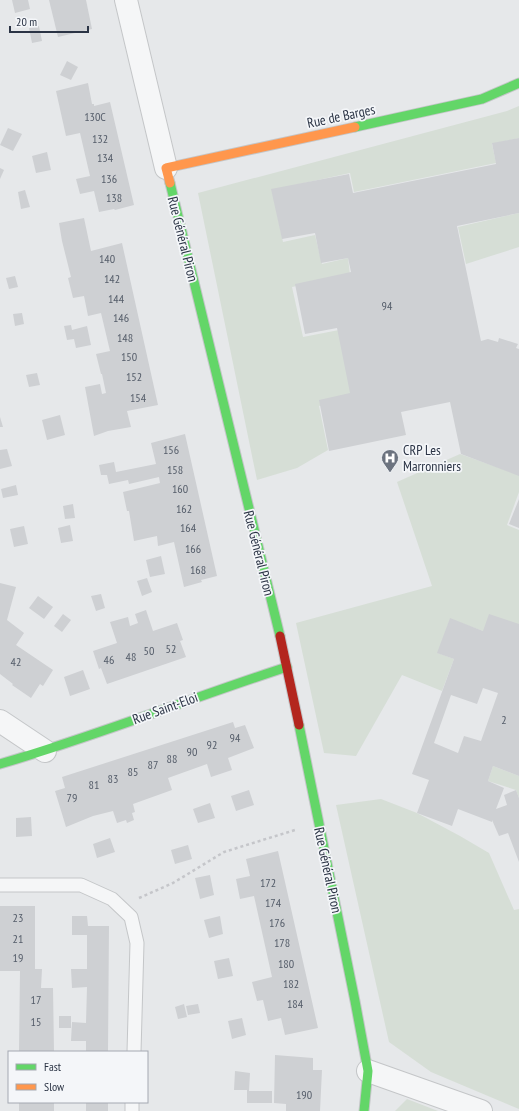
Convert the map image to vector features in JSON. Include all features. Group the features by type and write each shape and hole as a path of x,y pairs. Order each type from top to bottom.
{"street":[{"name":"Rue Général Piron","path":"126,0 287,667 368,1071 364,1111"},
{"name":"Rue de Barges","path":"166,168 482,99 519,83"},
{"name":"Rue Saint-Eloi","path":"0,764 45,751 228,686 287,667"},
{"path":"0,721 45,751"},
{"path":"368,1071 480,1111"}],"lane":[{"path":"0,885 81,885 112,899 131,917 137,943 134,1051"}],"path":[{"path":"131,917 135,900 173,883 224,852 318,822"}],"shaded area":[{"path":"519,106 519,138 492,144 496,163 354,192 350,173 272,190 283,242 315,235 322,264 348,258 350,275 292,287 303,337 339,330 354,399 319,406 328,450 297,468 257,480 198,193 507,111"},
{"path":"519,213 519,247 466,264 458,227"},
{"path":"460,454 519,475 519,492 507,525 519,530 519,624 483,631 450,619 438,653 454,659 442,691 402,675 356,756 324,753 296,623 432,586 397,482"},
{"path":"493,766 519,776 519,798 516,790 488,781"},
{"path":"381,799 417,813 489,853 514,910 519,909 519,1109 431,1072 389,1042 336,805"},
{"path":"407,1099 438,1111 395,1111"}],"building":[{"path":"12,0 28,0 30,9 15,13"},
{"path":"49,0 86,0 92,29 58,37"},
{"path":"39,26 42,41 32,43 29,28"},
{"path":"67,61 78,67 71,80 60,75"},
{"path":"88,83 92,104 94,104 94,106 110,102 134,205 99,212 94,191 80,194 76,179 90,176 80,133 66,136 56,91"},
{"path":"8,128 22,134 13,151 0,145"},
{"path":"519,138 519,213 457,226 481,341 488,339 498,342 499,338 518,344 516,348 519,349 519,476 461,454 450,402 401,412 406,435 329,451 319,400 350,393 337,328 305,334 295,284 351,272 348,258 321,263 315,233 282,239 271,189 349,174 353,193 496,164 492,143"},
{"path":"47,152 51,170 36,173 32,156"},
{"path":"0,168 4,170 0,179"},
{"path":"25,190 30,207 21,209 18,192"},
{"path":"84,218 91,251 122,243 158,405 127,411 131,427 108,431 94,436 85,387 100,384 102,394 106,393 96,354 110,351 101,313 88,316 84,296 73,298 68,278 71,277 59,223"},
{"path":"15,276 18,287 9,289 6,278"},
{"path":"22,313 24,324 15,326 13,314"},
{"path":"71,325 72,330 87,326 91,345 76,348 74,339 67,340 64,326"},
{"path":"37,373 40,385 29,387 26,375"},
{"path":"60,415 65,435 47,440 42,420"},
{"path":"0,417 3,427 0,427"},
{"path":"185,434 217,576 201,580 202,582 184,587 174,542 158,546 157,536 134,541 129,511 127,511 123,492 160,483 159,477 129,484 128,480 109,484 107,475 101,475 99,465 114,462 116,472 156,464 151,443"},
{"path":"7,449 12,466 0,469 0,450"},
{"path":"16,485 18,495 3,498 1,489"},
{"path":"519,499 519,528 509,524"},
{"path":"73,504 75,518 65,519 63,506"},
{"path":"70,525 73,541 61,543 58,528"},
{"path":"24,526 28,544 14,547 10,529"},
{"path":"161,556 165,574 150,577 146,560"},
{"path":"147,578 152,592 142,596 137,581"},
{"path":"0,583 16,587 7,620 24,633 16,645 53,670 43,686 40,684 31,698 12,685 13,684 0,674"},
{"path":"101,594 105,608 96,611 91,596"},
{"path":"38,596 53,607 44,619 29,608"},
{"path":"146,610 153,631 177,623 183,640 180,641 186,657 107,684 101,668 99,669 93,651 117,643 110,622 128,617 130,626 138,623 135,614"},
{"path":"63,614 71,620 62,632 54,626"},
{"path":"489,614 519,624 519,776 493,766 488,781 504,788 496,809 507,805 504,795 516,790 519,798 519,862 508,833 499,836 492,820 492,822 458,809 452,826 417,813 429,780 412,774 454,659 437,653 450,618 483,631","holes":["483,688 498,693 481,741 464,736 458,753 434,743 451,695 477,704"]},
{"path":"83,670 90,689 70,696 64,677"},
{"path":"233,722 235,728 245,725 254,748 228,758 232,770 211,777 207,764 168,778 172,790 133,804 135,812 132,813 134,820 127,823 126,820 117,823 113,811 93,816 66,827 55,791 65,788 62,777"},
{"path":"249,790 254,805 236,811 231,796"},
{"path":"210,803 215,818 198,823 193,809"},
{"path":"31,817 32,836 16,837 16,818"},
{"path":"110,838 115,852 97,858 93,844"},
{"path":"188,845 192,859 175,864 171,850"},
{"path":"278,851 318,1028 285,1035 281,1018 268,1021 263,1000 257,1001 252,982 272,977 254,896 240,899 236,879 250,876 246,859"},
{"path":"210,875 214,895 200,899 195,878"},
{"path":"0,906 35,906 35,969 42,969 41,988 53,988 54,1051 19,1051 20,971 0,971"},
{"path":"72,916 87,916 88,926 109,926 108,1051 86,1051 86,1041 71,1041 72,1022 86,1023 87,987 72,988 71,969 87,969 87,935 72,935"},
{"path":"220,916 223,934 209,938 204,920"},
{"path":"229,958 233,976 218,979 214,961"},
{"path":"184,1004 187,1017 178,1019 175,1007"},
{"path":"198,1004 200,1013 188,1015 186,1006"},
{"path":"59,1016 71,1016 71,1028 59,1028"},
{"path":"242,1018 246,1035 232,1039 228,1021"},
{"path":"275,1055 313,1058 313,1070 322,1070 320,1111 286,1111 286,1104 274,1103"},
{"path":"235,1071 250,1073 249,1091 272,1091 272,1103 247,1103 247,1090 234,1090"},
{"path":"19,1103 54,1103 54,1111 19,1111"},
{"path":"86,1103 108,1103 108,1111 86,1111"}],"traffic: fast":[{"path":"355,127 482,99 519,83"},
{"path":"170,183 280,636"},
{"path":"0,764 108,729 287,667"},
{"path":"299,725 368,1071 364,1111"}],"traffic: slow":[{"path":"170,183 166,168 355,127"}],"traffic: jam":[{"path":"280,636 299,725"}],"place":[{"name":"CRP Les Marronniers","path":"390,473"}]}
